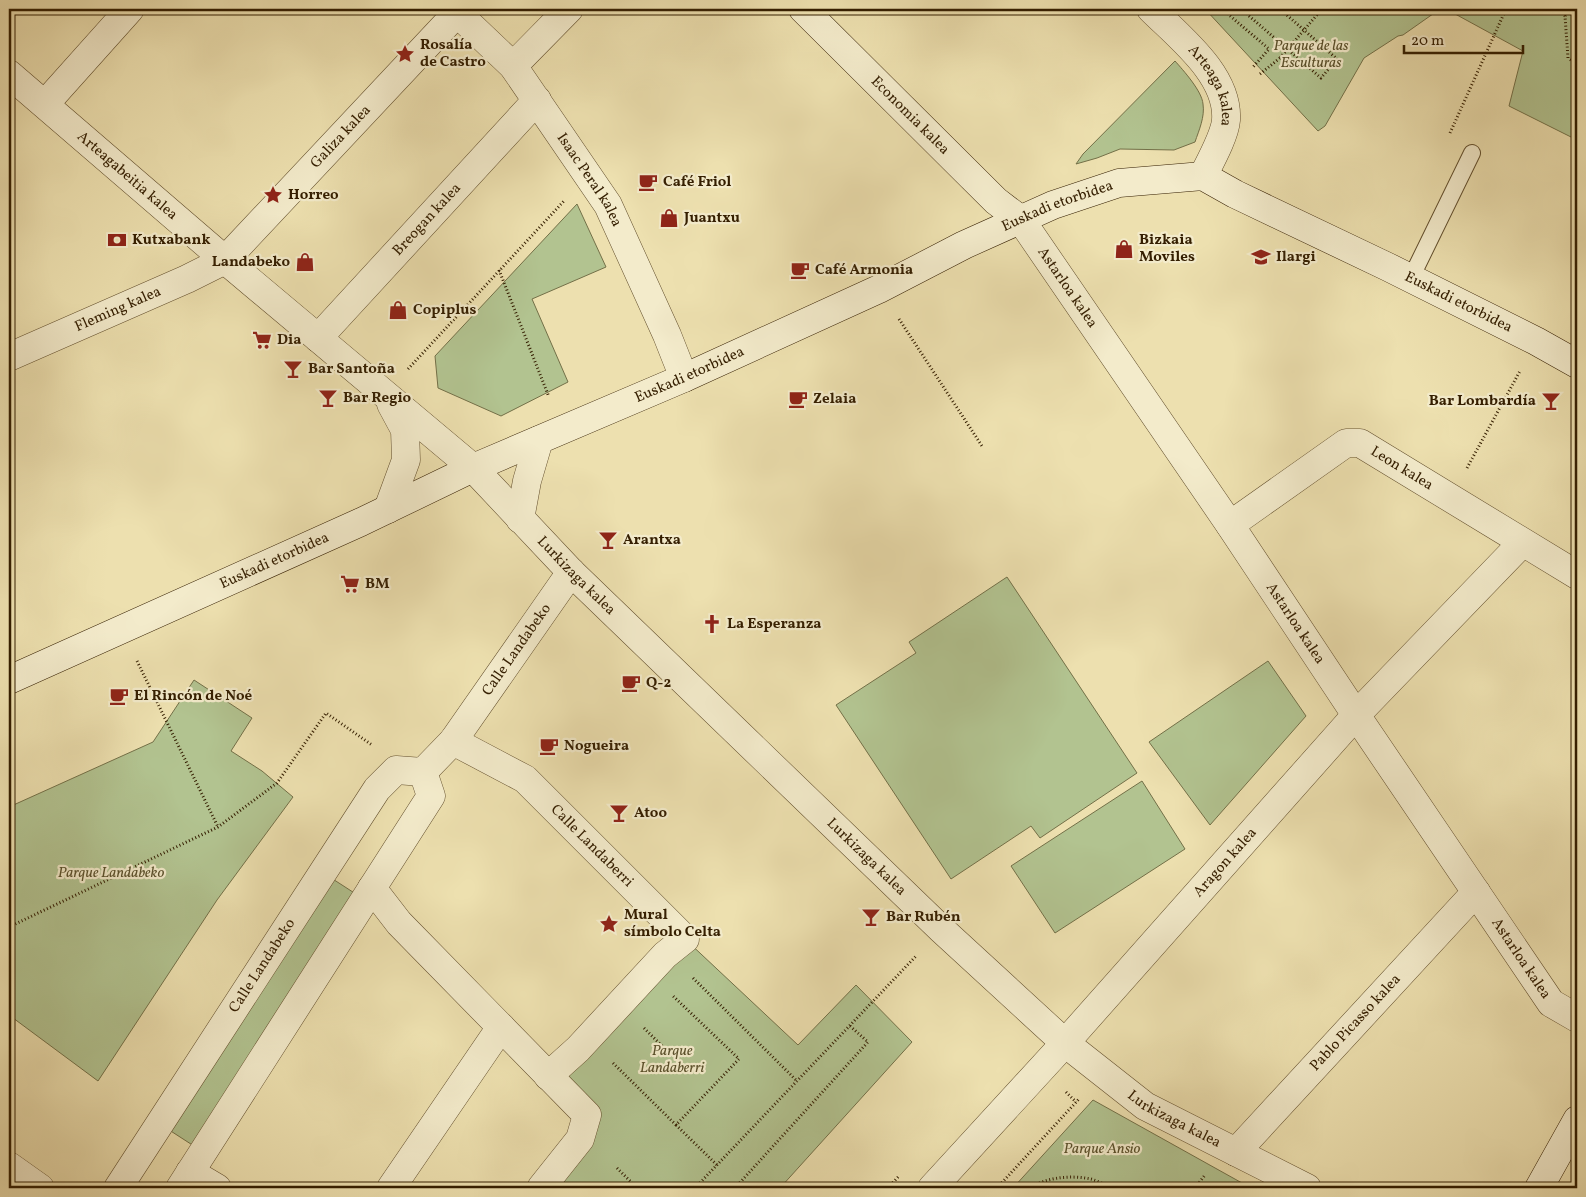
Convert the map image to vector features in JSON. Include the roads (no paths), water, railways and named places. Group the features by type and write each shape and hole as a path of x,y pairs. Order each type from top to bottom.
{"street":[{"path":"45,104 130,9"},
{"path":"513,66 569,9"},
{"name":"Economia kalea","path":"803,9 996,201 1020,220"},
{"name":"Arteaga kalea","path":"1150,9 1195,52 1212,73 1220,88 1225,105 1226,120 1219,143 1203,176"},
{"name":"Isaac Peral kalea","path":"455,11 513,66 608,205 667,335 684,378"},
{"name":"Galiza kalea","path":"225,260 455,11"},
{"name":"Arteagabeitia kalea","path":"9,74 318,338 393,385 473,468"},
{"name":"Breogan kalea","path":"318,338 537,100"},
{"name":"Euskadi etorbidea","path":"9,680 388,510 473,468 684,378 879,289 964,245 1053,205 1118,183 1203,176 1234,194 1411,278 1536,341 1577,364"},
{"name":"Astarloa kalea","path":"1020,220 1230,524 1356,715 1551,1003 1577,1018"},
{"name":"Fleming kalea","path":"9,357 187,279 225,260"},
{"name":"Arteagabeitia kalea","path":"388,510 406,460 405,430 393,385"},
{"path":"520,519 527,481 539,440"},
{"name":"Leon kalea","path":"1230,524 1346,444 1360,443 1577,575"},
{"name":"Lurkizaga kalea","path":"473,468 571,572 942,930 1065,1043 1145,1106 1307,1188"},
{"name":"Aragon kalea","path":"932,1188 1065,1043 1356,715 1522,543"},
{"name":"Calle Landabeko","path":"118,1188 377,789 396,770 423,772 453,741 571,572"},
{"name":"Calle Landaberri","path":"453,741 525,779 685,939 665,955 578,1048 548,1076"},
{"path":"217,1188 185,1180 430,796 423,772"},
{"path":"372,888 399,923 586,1115 580,1140 541,1188"},
{"name":"Pablo Picasso kalea","path":"1236,1152 1476,892"},
{"path":"391,1188 501,1026"},
{"path":"1539,1188 1577,1120"},
{"path":"9,1166 40,1188"}],"lane":[{"path":"1411,278 1472,153"}],"place":[{"name":"Rosalía de Castro","path":"405,54"},
{"name":"Café Friol","path":"648,182"},
{"name":"Horreo","path":"273,195"},
{"name":"Juantxu","path":"669,218"},
{"name":"Kutxabank","path":"117,240"},
{"name":"Bizkaia Moviles","path":"1124,249"},
{"name":"Ilargi","path":"1261,257"},
{"name":"Landabeko","path":"305,262"},
{"name":"Café Armonia","path":"800,270"},
{"name":"Copiplus","path":"398,310"},
{"name":"Dia","path":"262,340"},
{"name":"Bar Santoña","path":"293,369"},
{"name":"Bar Regio","path":"328,398"},
{"name":"Zelaia","path":"798,399"},
{"name":"Bar Lombardía","path":"1551,401"},
{"name":"Arantxa","path":"608,540"},
{"name":"BM","path":"350,584"},
{"name":"La Esperanza","path":"712,624"},
{"name":"Q-2","path":"631,683"},
{"name":"El Rincón de Noé","path":"119,696"},
{"name":"Nogueira","path":"549,746"},
{"name":"Atoo","path":"619,813"},
{"name":"Bar Rubén","path":"871,917"},
{"name":"Mural símbolo Celta","path":"609,924"}],"park label":[{"name":"Parque de las Esculturas","path":"1311,54"},
{"name":"Parque Landabeko","path":"111,873"},
{"name":"Parque Landaberri","path":"672,1060"},
{"name":"Parque Ansio","path":"1102,1149"}]}
